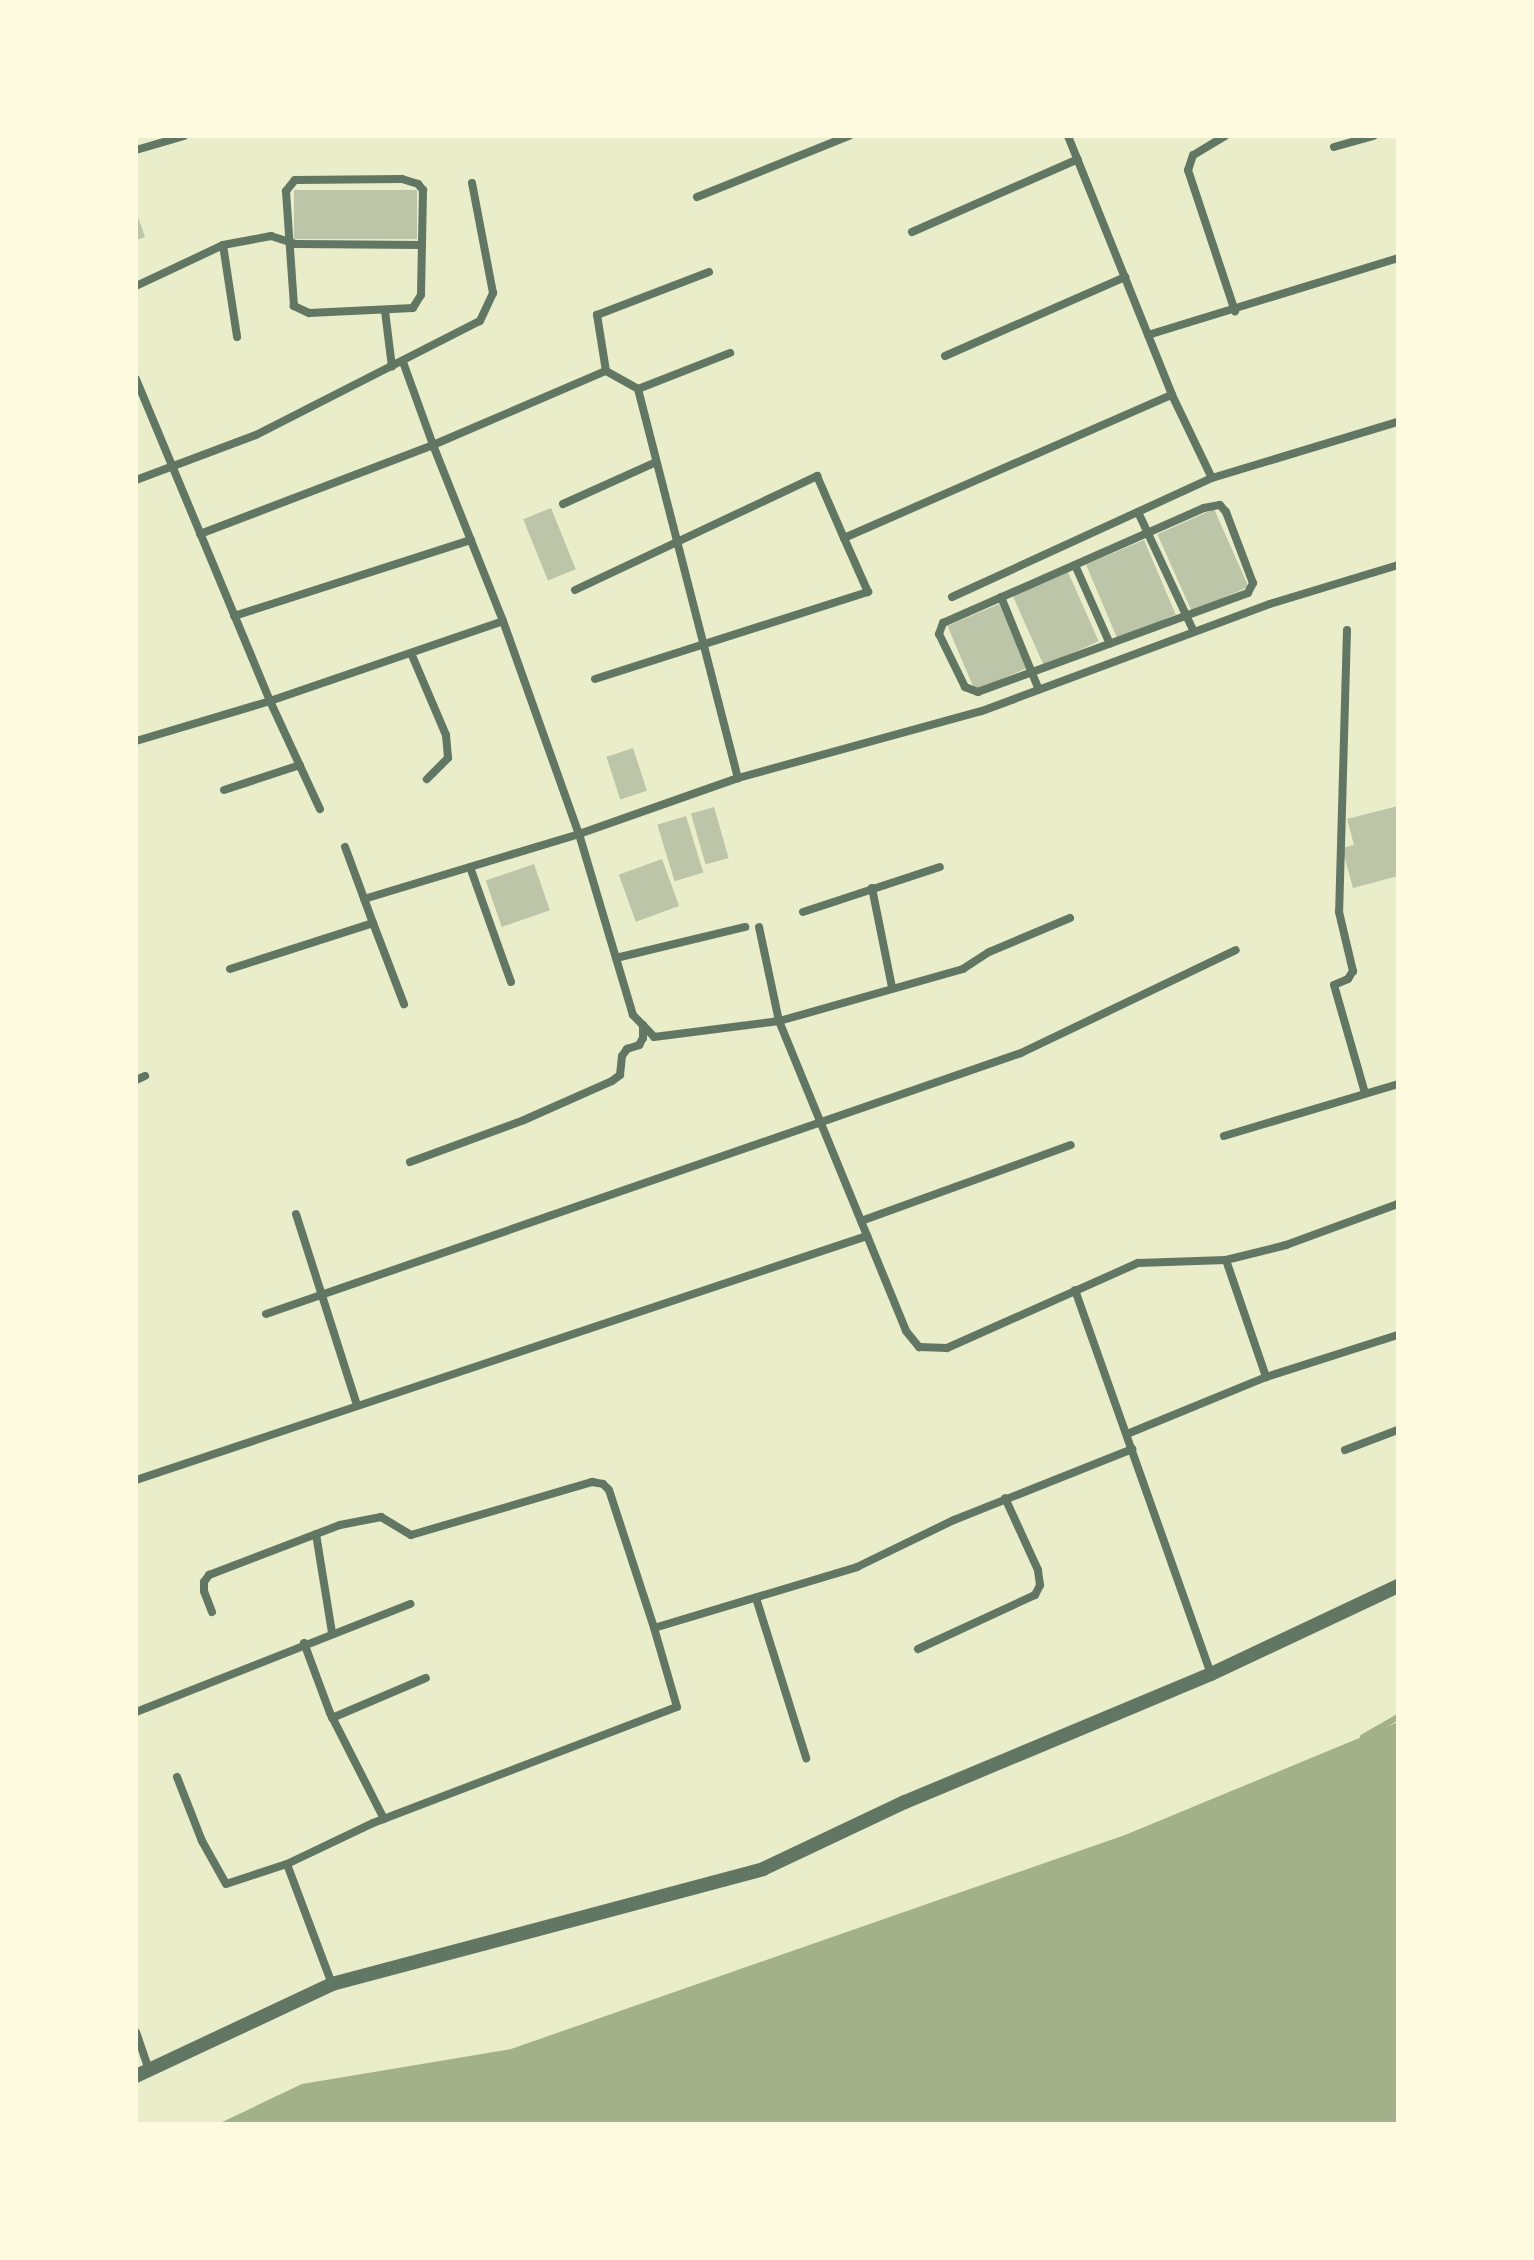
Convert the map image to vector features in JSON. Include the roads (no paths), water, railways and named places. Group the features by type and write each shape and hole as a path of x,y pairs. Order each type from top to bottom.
{"street":[{"path":"136,150 184,136"},
{"path":"697,197 849,136"},
{"path":"1068,136 1172,395 1212,478"},
{"path":"1225,136 1193,155 1188,170 1235,311"},
{"path":"1334,147 1373,136"},
{"path":"912,232 1078,159"},
{"path":"402,179 418,184 423,190 419,302 413,308 385,311 300,311 294,306 291,294 287,240 286,191 295,180 402,179"},
{"path":"136,480 256,435 480,321 493,293 472,183"},
{"path":"136,286 223,245 271,236 296,244 422,245"},
{"path":"223,245 237,337"},
{"path":"1148,335 1235,311 1398,258"},
{"path":"709,272 599,313 596,318 606,371 638,389 738,778"},
{"path":"945,356 1125,277"},
{"path":"385,311 392,367"},
{"path":"638,389 730,353"},
{"path":"403,362 503,621 579,834 633,1015 654,1037 779,1021 963,969 989,952 1070,918"},
{"path":"200,534 433,445 606,371"},
{"path":"136,379 270,701 320,809"},
{"path":"844,538 1172,395"},
{"path":"952,597 1212,478 1398,422"},
{"path":"563,504 656,462"},
{"path":"575,590 817,476 868,592 595,679"},
{"path":"1220,505 1226,512 1253,586 1244,596 978,692 970,691 939,634 943,623 1150,533 1210,506 1220,505"},
{"path":"1138,512 1194,632"},
{"path":"234,616 471,540"},
{"path":"1075,565 1110,644"},
{"path":"364,899 579,834 738,778 982,711 1270,604 1398,565"},
{"path":"1001,597 1039,690"},
{"path":"136,741 270,701 503,621"},
{"path":"1347,630 1339,912 1353,971 1348,979 1334,985 1365,1093"},
{"path":"411,653 446,735 448,758 427,779"},
{"path":"224,790 300,765"},
{"path":"345,847 404,1004"},
{"path":"470,867 511,982"},
{"path":"803,912 940,867"},
{"path":"872,888 892,987"},
{"path":"230,969 373,923"},
{"path":"616,958 745,927"},
{"path":"759,927 779,1021 906,1331 919,1347 947,1348 1138,1263 1226,1260 1286,1245 1398,1204"},
{"path":"266,1314 822,1125 1021,1053 1236,950"},
{"path":"410,1162 524,1120 612,1081 620,1075 627,1049 639,1045 643,1038 643,1025"},
{"path":"1224,1136 1398,1084"},
{"path":"861,1221 1071,1145"},
{"path":"296,1214 357,1405"},
{"path":"136,1480 867,1236"},
{"path":"1226,1260 1266,1377"},
{"path":"1075,1290 1211,1674"},
{"path":"1127,1434 1266,1377 1398,1335"},
{"path":"1345,1450 1398,1430"},
{"path":"654,1628 857,1567 1005,1498 1132,1449"},
{"path":"177,1777 202,1841 226,1884 287,1864 384,1819 677,1707 612,1499 603,1484 592,1482 411,1535 381,1517 316,1534 209,1575 204,1582 204,1591 212,1612"},
{"path":"918,1649 1035,1595 1040,1585 1038,1570 1005,1498"},
{"path":"316,1534 332,1633"},
{"path":"136,2032 142,2073 332,1984 763,1869 905,1802 1211,1674 1398,1586"},
{"path":"756,1598 806,1758"},
{"path":"136,1712 304,1643 410,1604"},
{"path":"304,1643 332,1718 384,1819"},
{"path":"332,1718 426,1678"},
{"path":"287,1864 332,1984"}],"waterway":[{"path":"1363,1737 1398,1717"}]}
